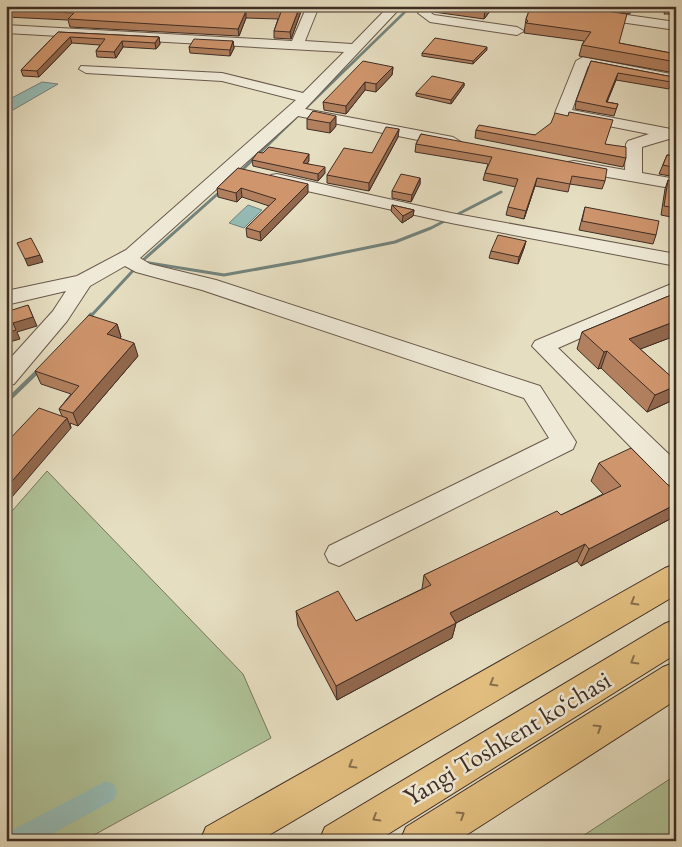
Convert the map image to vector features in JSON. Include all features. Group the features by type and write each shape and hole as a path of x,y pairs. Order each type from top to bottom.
{"main road":[{"path":"220,841 676,578"},
{"name":"Yangi Toshkent ko‘chasi","path":"339,841 676,635"},
{"name":"Yangi Toshkent ko‘chasi","path":"420,841 676,679"}],"street":[{"path":"297,44 313,6"},
{"path":"134,264 132,254 301,108 354,48 396,6"},
{"path":"430,6 424,13 430,18 517,31"},
{"path":"536,6 676,26"},
{"path":"652,8 651,29 662,34 676,36"},
{"path":"6,29 354,48"},
{"path":"672,134 564,114 583,61 676,79"},
{"path":"86,69 222,77 301,108 468,145"},
{"path":"633,177 634,144 672,134"},
{"path":"560,164 676,184"},
{"path":"231,168 451,218 676,260"},
{"path":"6,298 82,281 134,264 209,285 532,392 564,442 339,554"},
{"path":"6,378 60,316 82,281"},
{"path":"676,288 543,346 676,477"}],"green space":[{"path":"47,471 243,674 271,738 83,841 6,841 6,518"},
{"path":"676,775 676,841 575,841"}],"water":[{"path":"42,82 58,84 6,114 6,101"},
{"path":"248,205 262,210 244,228 229,223"}],"building":[{"path":"6,6 300,6 290,32 274,31 281,12 246,11 238,29 68,19 74,13 6,10"},
{"path":"468,6 487,6 485,8"},
{"path":"531,6 569,6 627,14 619,43 676,54 676,62 582,45 591,32 526,23"},
{"path":"58,32 159,37 155,43 122,41 114,52 96,51 105,39 70,37 37,71 21,70"},
{"path":"435,38 487,47 473,61 422,53"},
{"path":"194,39 233,41 230,50 189,47"},
{"path":"363,61 393,67 376,84 365,82 346,106 323,102"},
{"path":"591,61 673,77 671,82 618,73 606,102 618,104 616,109 576,101"},
{"path":"432,76 464,83 451,100 416,93"},
{"path":"313,111 336,116 330,123 307,119"},
{"path":"569,112 613,120 605,144 626,147 626,158 476,130 479,125 535,135 551,123 555,113 568,116"},
{"path":"386,127 399,129 369,183 327,175 344,148 372,153"},
{"path":"676,133 676,168 663,165 667,155 672,156"},
{"path":"421,134 607,169 605,181 572,176 570,184 537,178 526,211 508,207 518,179 485,173 492,157 416,144"},
{"path":"269,147 309,154 303,163 325,167 318,174 252,160 258,152 263,153"},
{"path":"238,168 308,184 260,232 246,228 276,199 241,188 236,193 217,188"},
{"path":"401,174 420,178 412,195 392,191"},
{"path":"668,180 676,182 676,208 664,206"},
{"path":"392,205 414,210 403,216"},
{"path":"585,207 659,221 656,235 582,221"},
{"path":"498,235 526,241 519,257 491,251"},
{"path":"31,238 40,255 25,259 17,243"},
{"path":"676,293 676,321 629,339 676,381 676,386 655,395 607,351 604,352 582,332"},
{"path":"28,305 33,317 13,323 16,330 6,333 6,312"},
{"path":"89,315 117,324 107,334 134,343 73,413 59,409 79,386 35,371"},
{"path":"39,408 67,418 6,488 6,443"},
{"path":"631,448 676,493 676,504 589,549 585,544 450,613 456,623 336,686 296,611 338,591 356,621 431,585 424,575 557,511 561,515 621,486 599,463"}],"waterway":[{"path":"275,138 411,6"},
{"path":"240,172 276,137"},
{"path":"90,317 141,262 222,190"},
{"path":"143,262 224,275 302,261 395,242 431,228 501,192"},
{"path":"87,320 91,315"},
{"path":"6,402 40,369"},
{"path":"15,841 106,792"}]}
